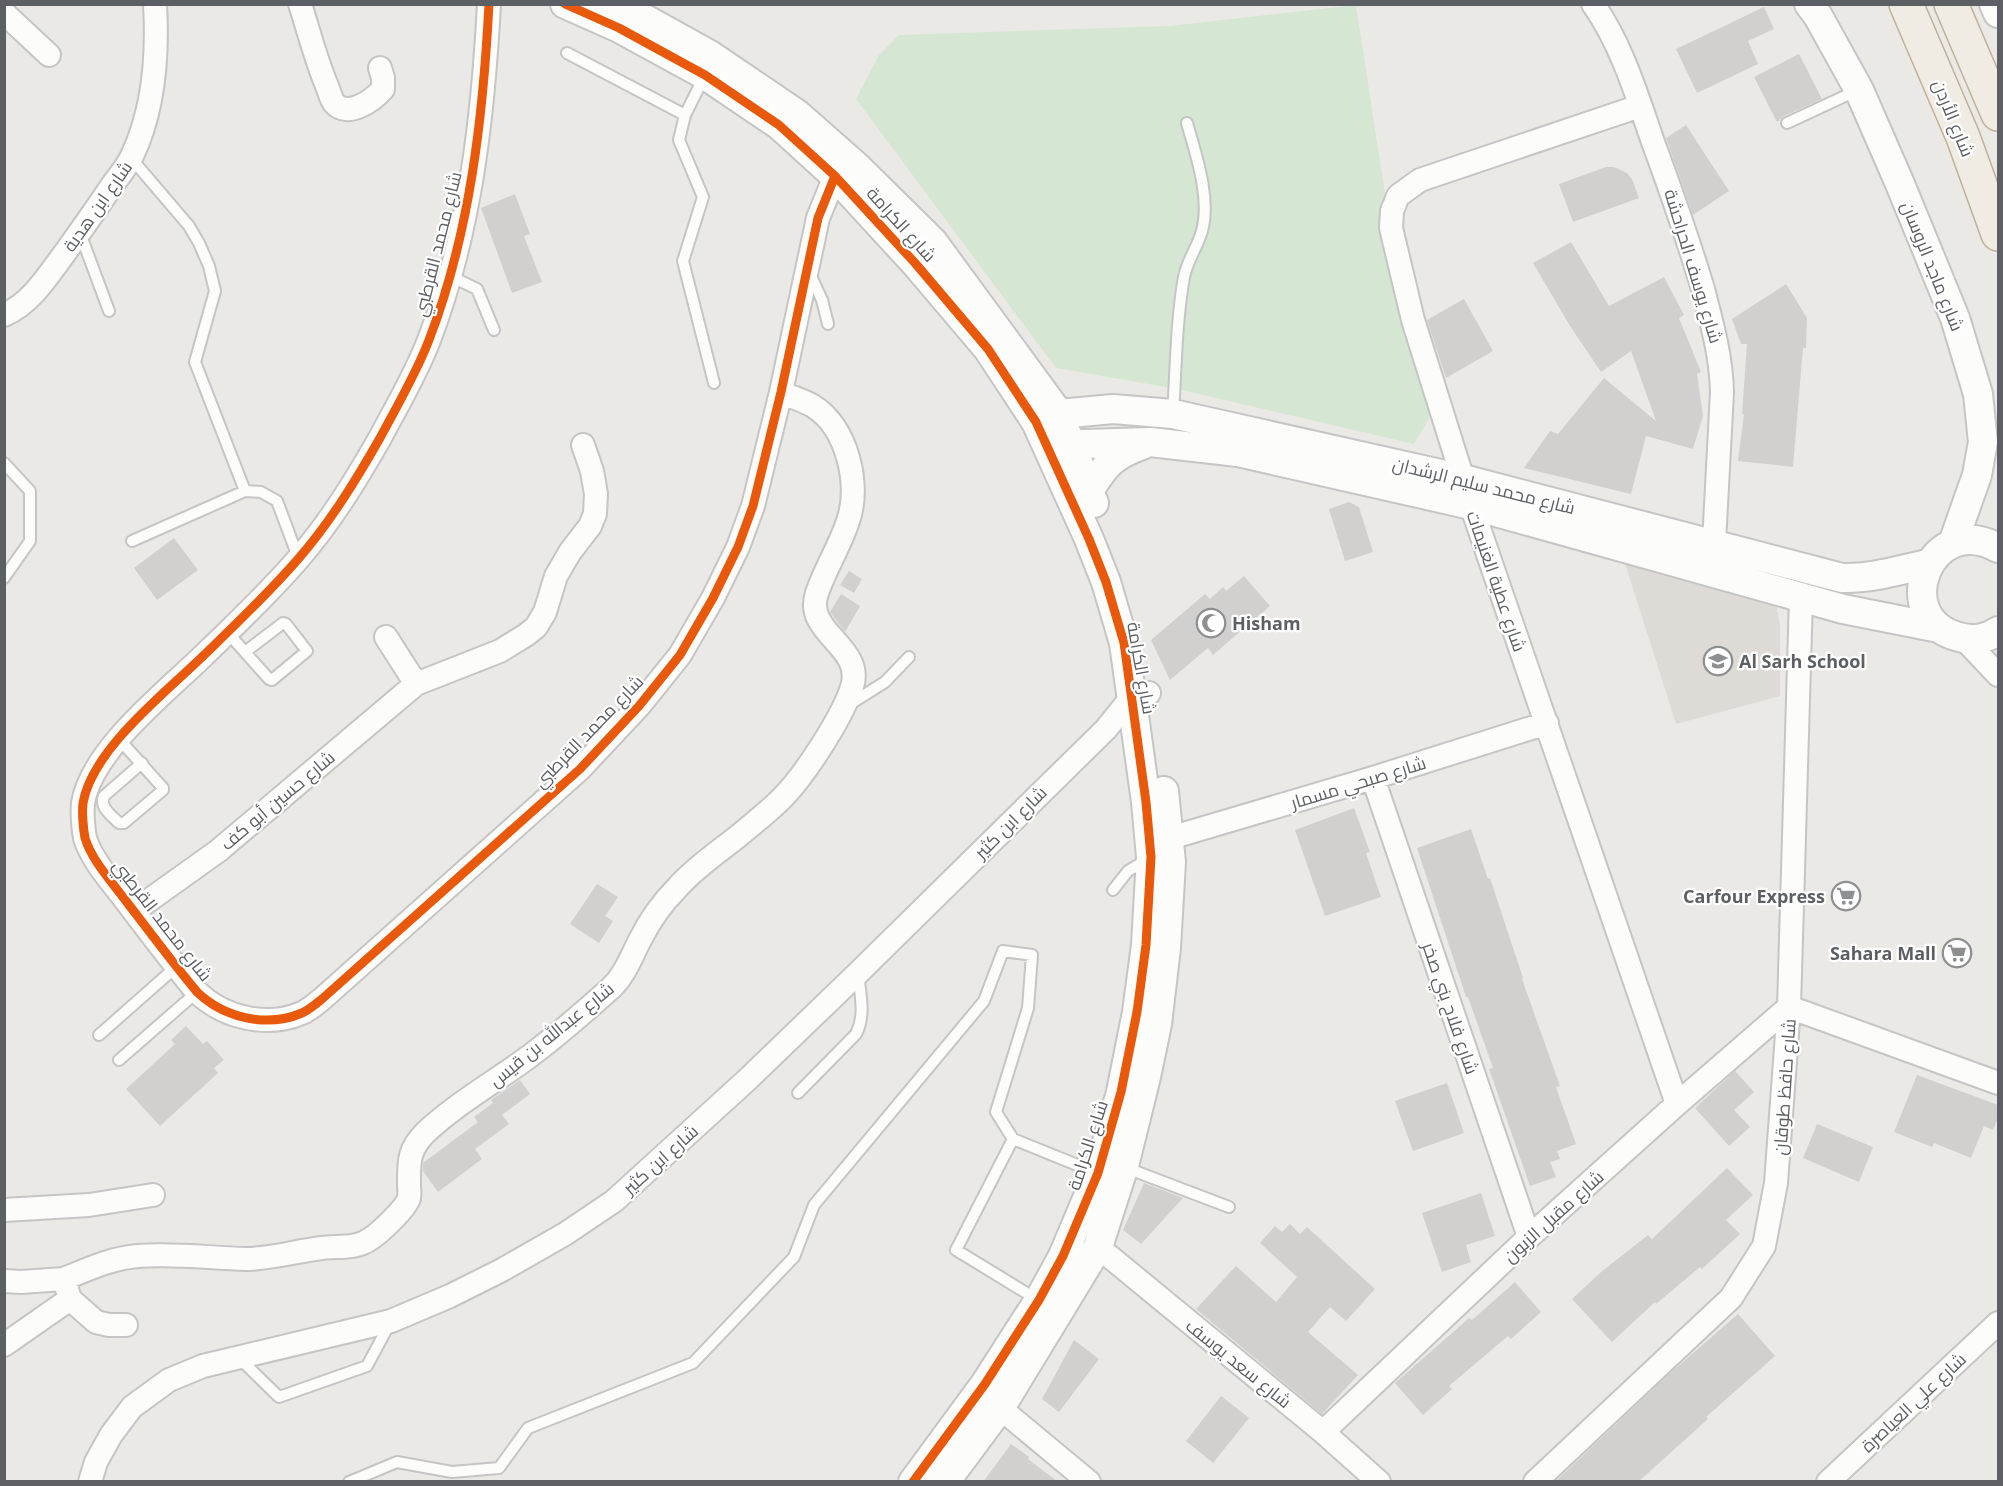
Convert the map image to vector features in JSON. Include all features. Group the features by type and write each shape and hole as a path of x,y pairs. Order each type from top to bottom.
{"highway":[{"name":"شارع الأردن","path":"1906,4 1963,137 1998,234"},
{"path":"1951,4 1998,114"}],"street":[{"name":"شارع ابن هدية","path":"4,315 16,310 37,290 80,233 131,158 140,136 154,72 157,34 155,4"},
{"path":"300,4 334,103 349,110 378,95 383,89 380,68"},
{"name":"شارع محمد القرطبي","path":"489,4 486,76 477,153 450,276 429,340 407,388 334,515 299,559 228,633 118,738 90,780 83,805 85,837 99,866 197,992 205,1000 228,1013 250,1019 273,1020 303,1012 322,999 580,769 639,706 680,655 713,598 738,547 753,506 781,392 818,218 835,176"},
{"name":"شارع الكرامة","path":"565,4 619,28 705,75 779,125 835,176 915,263 1053,431 1089,491 1122,584 1135,629 1146,802 1160,848 1137,1012 1121,1092 1098,1247 1000,1408 945,1482"},
{"name":"شارع الكرامة","path":"614,4 710,55 797,114 856,166 933,242 1032,376 1053,431 1071,495 1106,582 1140,695"},
{"name":"شارع يوسف الحراحشة","path":"1593,4 1611,32 1686,230 1718,344 1722,367 1722,392 1714,543"},
{"name":"شارع ماجد الروسان","path":"1809,4 1818,15 1858,90 1900,184 1955,318 1978,394 1983,442 1977,475 1953,543"},
{"name":"شارع ماجد الروسان","path":"1833,4 1871,77 1960,282 1989,364 1998,414"},
{"path":"1994,4 1998,13"},
{"path":"4,13 49,55"},
{"name":"شارع عطية الغنيمات","path":"1640,106 1420,180 1398,196 1392,211 1391,228 1416,331 1467,492 1677,1104"},
{"path":"1032,376 1113,410"},
{"name":"شارع عبدالله بن قيس","path":"4,1281 67,1289 99,1264 117,1259 178,1255 248,1259 275,1257 305,1250 352,1246 370,1239 402,1209 409,1199 408,1161 414,1145 447,1114 528,1057 614,985 632,961 640,940 657,913 677,887 786,795 816,753 842,709 854,683 851,664 842,646 830,636 819,621 815,599 849,519 852,469 842,441 829,422 815,407 781,392"},
{"name":"شارع محمد سليم الرشدان","path":"1053,431 1113,410 1173,414 1467,492 1843,609 1952,633"},
{"name":"شارع محمد سليم الرشدان","path":"1053,431 1238,452 1467,492 1714,543 1842,578 1859,579 1928,564"},
{"path":"1089,491 1101,471 1112,460 1124,451 1150,442"},
{"name":"شارع حسين أبو كف","path":"134,911 218,851 416,684 500,651 536,627 545,612 556,576 570,552 590,526 595,514 596,494 592,471 583,445"},
{"path":"1998,548 1988,543 1971,540 1953,543 1939,552 1928,564 1922,580 1922,598 1928,614 1998,675"},
{"name":"شارع حافظ طوقان","path":"1535,1482 1731,1298 1764,1246 1776,1183 1790,1007 1801,597"},
{"path":"1952,633 1980,639 1998,631"},
{"path":"386,637 416,684"},
{"name":"شارع ابن كثير","path":"90,1482 96,1462 111,1435 132,1407 169,1380 203,1366 391,1320 450,1296 502,1270 565,1234 614,1201 748,1079 1140,695"},
{"name":"شارع صبحي مسمار","path":"1160,848 1546,723"},
{"name":"شارع فلاح بني صخر","path":"1373,778 1529,1237"},
{"path":"1790,1007 1998,1083"},
{"name":"شارع مقبل الزبون","path":"1323,1432 1529,1237 1677,1104 1790,1007"},
{"name":"شارع الكرامة","path":"913,1482 985,1384 1039,1300 1111,1170"},
{"path":"4,1210 89,1205 153,1195"},
{"name":"شارع سعد يوسف","path":"1098,1247 1323,1432 1379,1482"},
{"path":"4,1346 67,1289 96,1322 126,1325"},
{"name":"شارع علي العياصرة","path":"1828,1482 1998,1323"},
{"path":"1000,1408 1089,1482"}],"lane":[{"path":"567,52 685,115"},
{"path":"705,75 685,115 679,140 703,197 683,261 714,383"},
{"path":"1787,123 1858,90"},
{"path":"1173,414 1179,310 1184,274 1203,228 1205,203 1197,159 1187,123"},
{"path":"131,158 189,226 209,266 215,291 195,362 245,491"},
{"path":"80,233 109,311"},
{"path":"807,266 822,300 828,324"},
{"path":"450,276 476,287 494,330"},
{"path":"4,463 30,491 30,541 4,578"},
{"path":"132,541 245,491 261,492 277,501 299,559"},
{"path":"228,633 268,679 272,680 307,651 283,623 245,652"},
{"path":"842,709 885,682 909,657"},
{"path":"118,738 142,763 163,790 124,823 118,823 103,806 102,801 104,796 142,763"},
{"path":"1113,890 1128,871 1160,848"},
{"path":"349,1482 397,1462 452,1472 499,1468 528,1428 693,1363 794,1257 814,1205 984,1001 1003,951 1032,955 1028,1008 996,1112 1013,1139 1228,1207"},
{"path":"99,1035 176,967"},
{"path":"798,1093 856,1034 861,1025 858,973"},
{"path":"119,1060 197,992"},
{"path":"1013,1139 956,1250 1039,1300"},
{"path":"239,1358 279,1397 367,1366 391,1320"}],"shaded area":[{"name":"Al Sarh School","path":"1624,560 1774,592 1780,625 1780,696 1676,724"}],"green space":[{"path":"1356,5 1394,253 1434,410 1414,444 1177,389 1056,368 856,99 879,55 899,35 1170,26"}],"building":[{"path":"1764,7 1774,29 1748,41 1758,64 1697,93 1676,49"},
{"path":"1799,54 1822,99 1784,116 1777,122 1754,77"},
{"path":"1686,125 1729,191 1693,215 1666,138"},
{"path":"1606,167 1614,167 1627,173 1632,179 1639,198 1573,222 1559,184"},
{"path":"515,194 530,234 524,236 542,282 512,293 481,208"},
{"path":"1571,242 1609,306 1664,277 1684,315 1679,318 1701,372 1697,374 1703,416 1693,449 1646,436 1631,494 1524,468 1550,431 1558,434 1604,378 1656,421 1631,351 1601,372 1570,326 1533,263"},
{"path":"1786,284 1807,318 1806,348 1803,348 1793,467 1738,461 1744,414 1742,414 1747,344 1741,344 1732,319"},
{"path":"1464,299 1493,351 1446,378 1427,320"},
{"path":"1349,502 1359,507 1373,552 1345,561 1329,509"},
{"path":"174,538 198,570 157,600 134,568"},
{"path":"849,571 862,579 854,593 840,585"},
{"name":"Hisham","path":"1244,576 1270,606 1213,655 1208,648 1170,680 1151,640 1205,594 1210,599 1223,587 1226,591"},
{"path":"841,594 860,606 845,632 830,612"},
{"path":"1354,808 1370,852 1366,853 1381,897 1325,916 1295,830"},
{"path":"1471,829 1488,879 1490,878 1522,979 1560,1086 1556,1087 1576,1144 1557,1151 1560,1159 1550,1162 1556,1177 1530,1186 1489,1069 1493,1068 1468,997 1466,997 1417,848"},
{"path":"597,884 618,897 605,916 613,921 599,943 570,924"},
{"path":"186,1026 203,1044 207,1041 224,1060 214,1068 218,1073 160,1126 126,1089 175,1044 171,1040"},
{"path":"1735,1071 1754,1092 1734,1110 1750,1127 1729,1146 1695,1108"},
{"path":"1917,1075 1998,1105 1998,1118 1993,1130 1984,1126 1971,1158 1934,1143 1932,1147 1894,1132"},
{"path":"520,1080 530,1094 502,1115 509,1124 475,1149 482,1159 438,1192 423,1171 423,1163 478,1122 474,1117 493,1103 491,1100"},
{"path":"1447,1083 1464,1133 1413,1151 1395,1101"},
{"path":"1817,1124 1873,1147 1859,1182 1803,1158"},
{"path":"1727,1168 1753,1195 1726,1220 1740,1234 1702,1269 1700,1267 1656,1304 1655,1302 1612,1342 1572,1299 1601,1272 1648,1235 1652,1239"},
{"path":"1144,1183 1183,1198 1141,1244 1123,1230"},
{"path":"1481,1193 1495,1236 1466,1245 1471,1262 1442,1272 1422,1213"},
{"path":"1290,1224 1300,1234 1307,1227 1375,1289 1346,1321 1330,1307 1308,1332 1358,1375 1322,1414 1196,1309 1236,1266 1276,1302 1297,1277 1260,1243 1275,1226 1282,1232"},
{"path":"1515,1282 1541,1312 1511,1339 1508,1336 1449,1386 1452,1389 1423,1415 1395,1383 1469,1318 1472,1320"},
{"path":"1738,1314 1775,1356 1706,1417 1708,1419 1638,1482 1555,1482 1669,1374"},
{"path":"1074,1340 1099,1359 1059,1412 1042,1399"},
{"path":"1221,1396 1249,1418 1213,1463 1186,1441"},
{"path":"1011,1444 1029,1457 1028,1459 1058,1482 983,1482"}],"cycle path":[{"path":"489,4 483,90 464,217 443,300 424,353 412,378 362,469 311,544 264,596 150,705 115,743 89,783 83,803 85,838 97,863 197,992 220,1008 246,1018 275,1020 302,1013 315,1005 580,769 639,706 680,655 713,598 738,547 753,506 781,392 818,218 835,176"},
{"path":"565,4 619,28 705,75 779,125 835,176 915,263 988,349 1036,422 1089,539 1106,582 1124,643 1146,802 1151,857 1146,945 1137,1012 1121,1092 1098,1173 1063,1256 1039,1300 985,1384 913,1482"}],"place":[{"name":"Hisham","path":"1211,623"},
{"name":"Al Sarh School","path":"1718,661"},
{"name":"Carfour Express","path":"1846,896"},
{"name":"Sahara Mall","path":"1957,953"}]}
